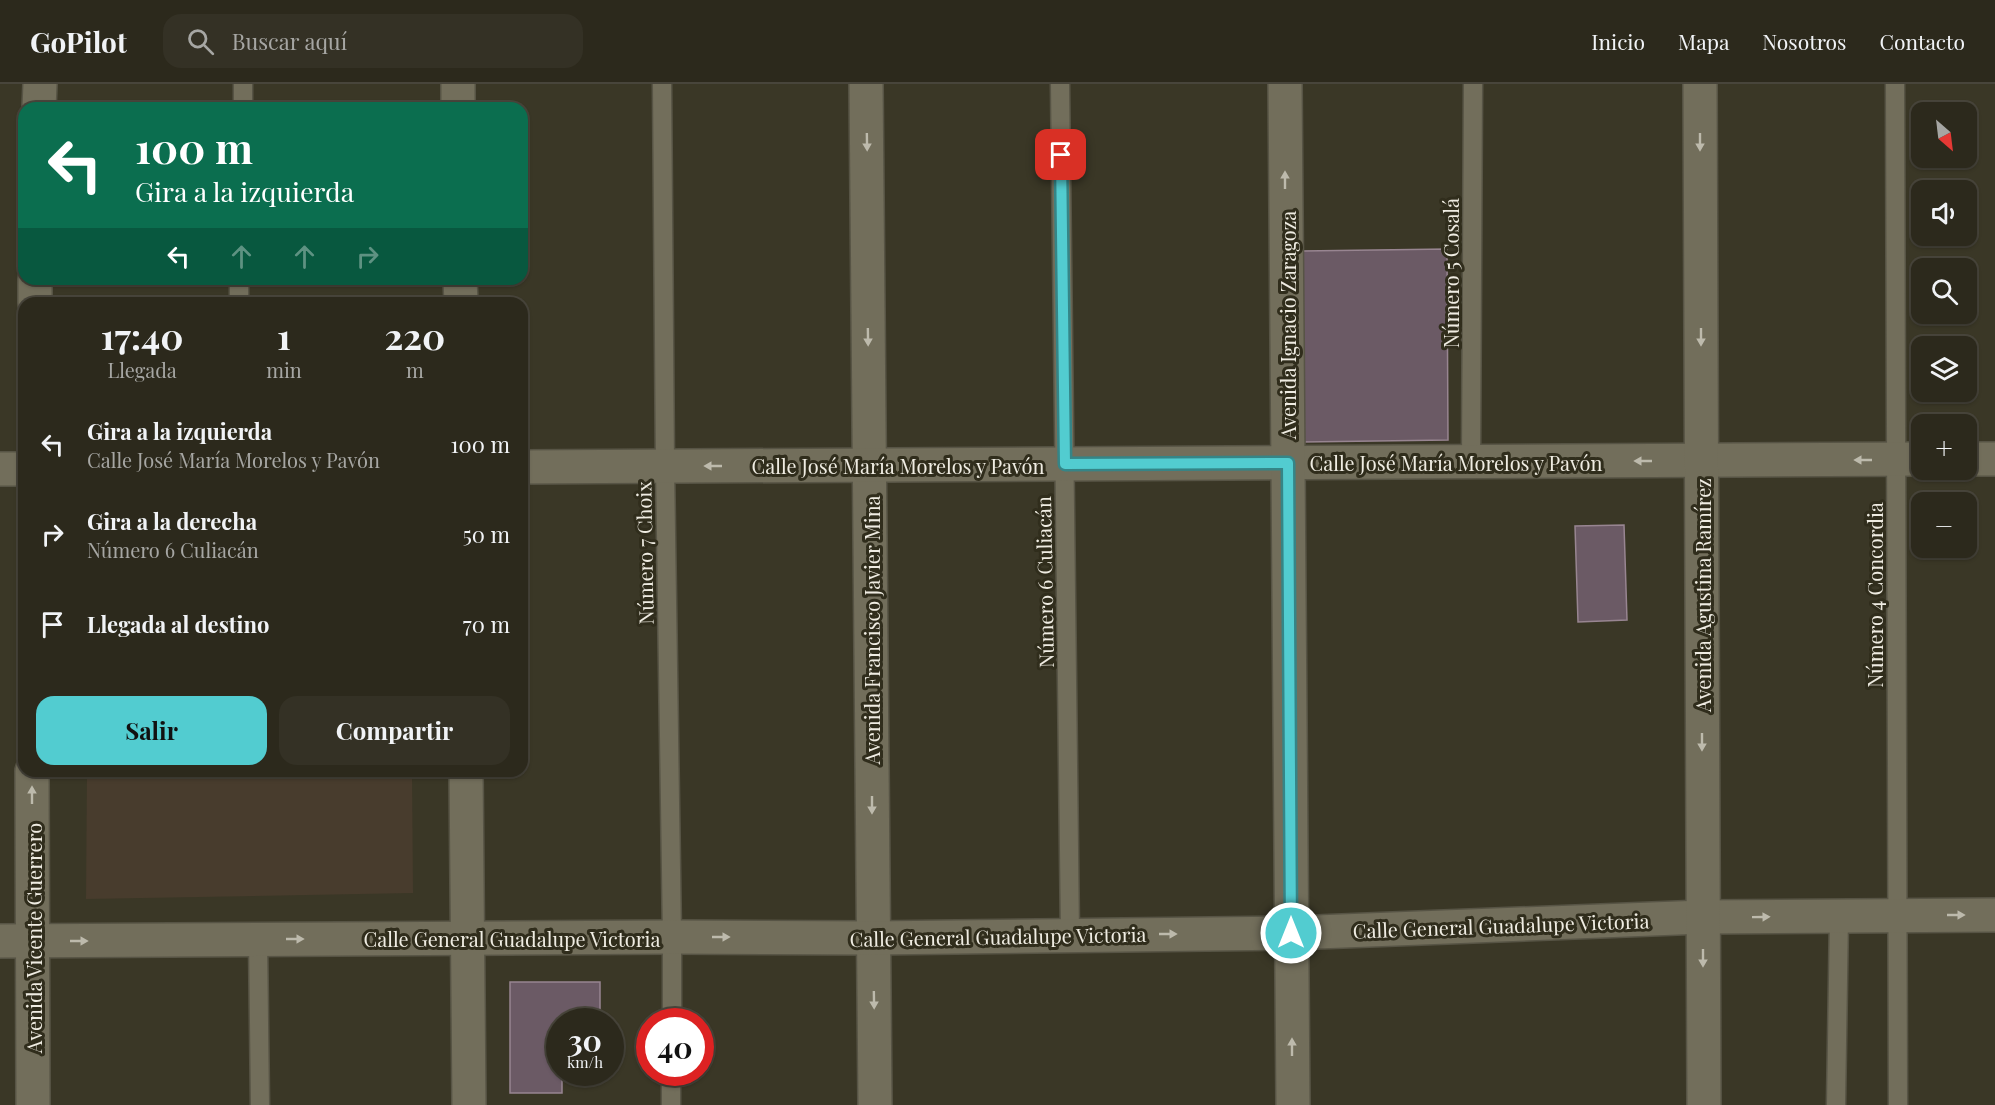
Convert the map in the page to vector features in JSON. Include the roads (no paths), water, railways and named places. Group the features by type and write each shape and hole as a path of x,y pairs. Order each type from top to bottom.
{"street":[{"path":"39,102 40,84"},
{"path":"458,84 458,102"},
{"name":"Avenida Francisco Javier Mina","path":"866,84 875,1105"},
{"name":"Avenida Ignacio Zaragoza","path":"1285,84 1293,1105"},
{"name":"Avenida Agustina Ramírez","path":"1700,84 1704,1105"},
{"path":"1977,459 1995,459"},
{"name":"Calle José María Morelos y Pavón","path":"528,467 1909,460"},
{"path":"0,469 18,469"},
{"name":"Avenida Vicente Guerrero","path":"32,777 33,1105"},
{"path":"466,777 470,1105"},
{"name":"Calle General Guadalupe Victoria","path":"0,941 873,938 1291,933 1703,918 1995,915"}],"lane":[{"path":"243,84 243,102"},
{"name":"Número 7 Choix","path":"662,84 672,1008"},
{"name":"Número 6 Culiacán","path":"1060,84 1070,935"},
{"name":"Número 5 Cosalá","path":"1472,462 1473,84"},
{"name":"Número 4 Concordia","path":"1895,84 1909,460 1897,916 1898,1105"},
{"path":"1836,1105 1839,916"},
{"path":"258,939 260,1105"},
{"path":"671,1086 671,1105"}]}
